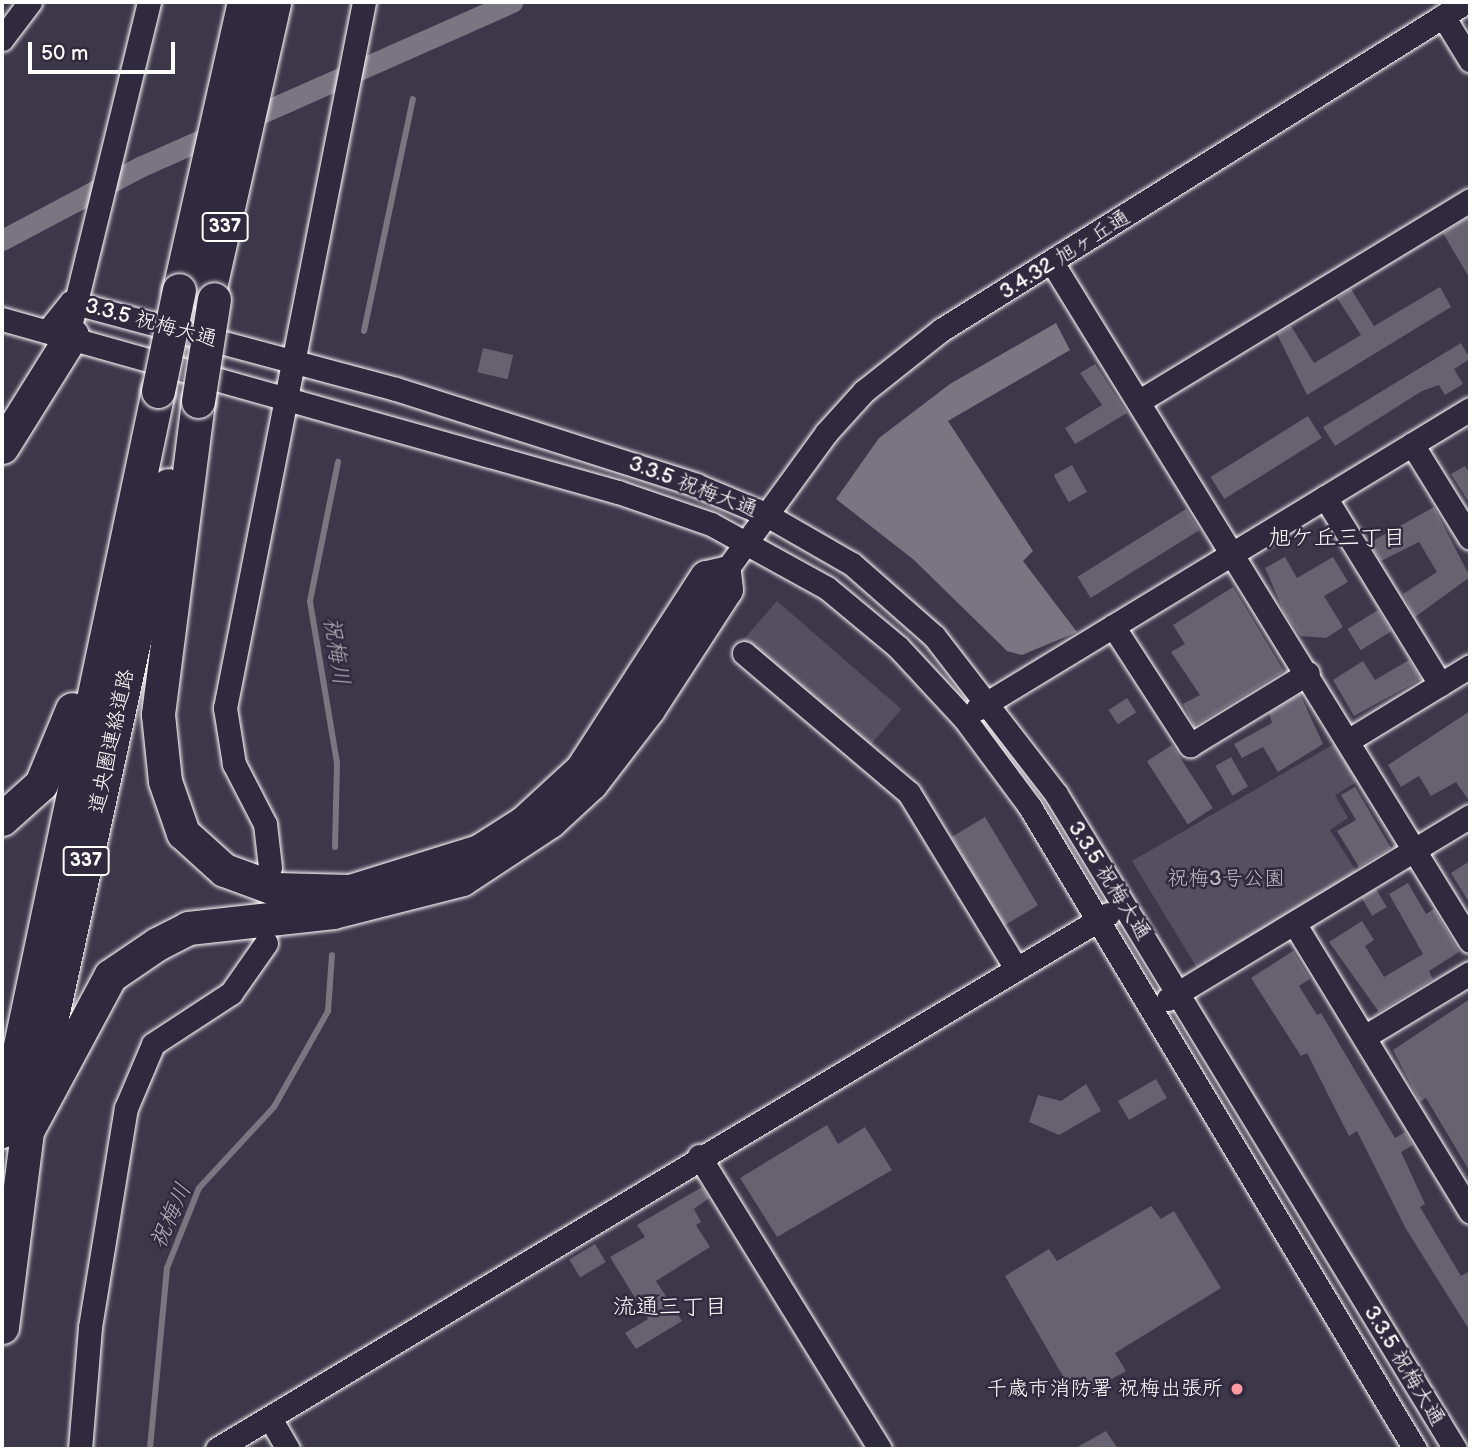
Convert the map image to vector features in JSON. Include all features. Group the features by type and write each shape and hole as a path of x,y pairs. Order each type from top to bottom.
{"highway":[{"name":"道央圏連絡道路","path":"15,1131 181,397 200,295 206,171 244,2"},
{"name":"道央圏連絡道路","path":"200,295 218,259 274,2"},
{"path":"2,405 61,332"},
{"path":"2,447 61,332"},
{"name":"道央圏連絡道路","path":"2,1327 15,1131 102,652 181,397"},
{"path":"15,1131 110,976 157,944 188,928 333,912 462,879 550,821 591,782 648,709 726,589 724,573 706,577 582,769 523,823 479,851 416,875 350,891 276,888 224,870 183,833 165,781 158,714 181,397"},
{"name":"337","path":"2,819 41,784 66,732 78,685 102,652"}],"street":[{"path":"2,39 30,2"},
{"path":"61,332 98,210 149,2"},
{"path":"271,867 265,824 233,764 225,708 281,398 346,99 364,2"},
{"name":"3.4.32 旭ヶ丘通","path":"724,573 765,514 864,391 942,330 1053,264 1466,2"},
{"path":"1443,16 1470,60"},
{"path":"1141,400 1470,200"},
{"path":"1053,264 1236,551 1470,941"},
{"name":"3.3.5 祝梅大通","path":"71,302 291,360 618,458 765,514 852,564 934,636 988,702 1056,794 1455,1449"},
{"name":"3.3.5 祝梅大通","path":"2,319 61,332 281,398 618,492 748,542 827,588 898,647 964,718 1030,807 1415,1449"},
{"path":"964,718 1470,409"},
{"path":"1412,444 1470,538"},
{"path":"1325,497 1440,684"},
{"path":"1113,626 1190,745 1308,673"},
{"path":"744,653 909,793 1016,968"},
{"path":"1349,740 1470,666"},
{"path":"1152,1009 1470,816"},
{"path":"217,1449 699,1156 1123,905"},
{"path":"1294,923 1470,1211"},
{"path":"80,1449 90,1326 127,1108 153,1044 231,993 266,943"},
{"path":"1364,1037 1470,973"},
{"path":"699,1156 880,1449"},
{"path":"270,1418 288,1449"}],"green space":[{"path":"777,601 902,709 865,751 741,643"},
{"name":"祝梅3号公園","path":"1334,744 1358,781 1335,795 1348,818 1330,830 1358,874 1197,968 1132,861"}],"shaded area":[{"path":"1056,323 1070,350 948,421 1033,551 1023,561 1077,632 1022,655 1007,651 914,560 836,499 879,438 950,384"}],"building":[{"path":"1470,216 1470,279 1443,233"},
{"path":"1440,287 1451,307 1307,395 1277,334 1291,326 1314,363 1361,335 1337,298 1351,289 1374,326"},
{"path":"1461,343 1470,359 1454,369 1463,384 1445,395 1439,385 1422,391 1335,446 1323,427"},
{"path":"483,348 513,355 508,379 477,372"},
{"path":"1095,364 1127,413 1075,444 1065,428 1102,405 1080,373"},
{"path":"1308,416 1322,438 1224,499 1210,477"},
{"path":"1072,465 1087,492 1069,502 1054,475"},
{"path":"1465,466 1470,474 1470,504 1451,474"},
{"path":"1434,507 1470,577 1415,617 1403,594 1437,572 1419,542 1381,561 1369,543"},
{"path":"1186,509 1199,530 1091,598 1077,577"},
{"path":"1285,557 1297,578 1333,557 1348,582 1324,596 1343,627 1326,638 1301,636 1285,614 1265,568"},
{"path":"1233,587 1284,671 1194,726 1183,704 1200,695 1171,652 1185,644 1173,625"},
{"path":"1378,610 1391,631 1361,650 1347,629"},
{"path":"1409,660 1421,679 1354,716 1333,680 1363,661 1375,680"},
{"path":"1300,694 1323,744 1278,772 1263,747 1242,758 1234,744 1272,723 1269,713"},
{"path":"1127,698 1136,712 1118,724 1109,710"},
{"path":"1470,711 1470,802 1456,782 1431,796 1419,776 1401,787 1388,765"},
{"path":"1172,745 1213,808 1188,824 1147,761"},
{"path":"1231,757 1248,786 1232,795 1215,766"},
{"path":"1355,787 1391,848 1359,867 1337,831 1356,820 1341,795"},
{"path":"985,817 1038,905 1005,925 952,837"},
{"path":"1470,861 1470,904 1451,873"},
{"path":"1408,883 1426,914 1434,909 1459,952 1429,971 1433,979 1379,1012 1329,942 1362,921 1374,940 1365,946 1384,977 1423,954 1389,894"},
{"path":"1376,889 1387,907 1372,916 1361,898"},
{"path":"1293,951 1310,979 1299,986 1317,1015 1321,1013 1395,1138 1405,1132 1413,1145 1401,1152 1425,1204 1420,1207 1461,1276 1470,1271 1470,1331 1406,1229 1357,1131 1349,1136 1307,1053 1301,1056 1251,978"},
{"path":"1470,999 1470,1172 1426,1098 1420,1102 1393,1050"},
{"path":"1156,1079 1167,1098 1129,1120 1118,1101"},
{"path":"1086,1084 1101,1111 1059,1135 1029,1122 1038,1095 1061,1101"},
{"path":"827,1125 838,1144 865,1127 892,1170 777,1237 740,1178"},
{"path":"702,1187 709,1198 694,1209 701,1222 696,1225 710,1247 656,1281 682,1321 636,1349 625,1333 648,1319 610,1257 645,1237 637,1225"},
{"path":"1151,1206 1161,1219 1174,1211 1221,1288 1115,1353 1126,1371 1076,1399 1005,1276 1049,1249 1057,1261"},
{"path":"595,1244 606,1262 580,1277 569,1259"},
{"path":"1106,1431 1118,1449 1074,1449"}],"waterway":[{"path":"2,240 142,166 512,2"},
{"name":"祝梅川","path":"364,331 413,99"},
{"name":"祝梅川","path":"335,847 337,763 310,601 338,462"},
{"name":"祝梅川","path":"150,1448 167,1268 199,1188 274,1107 328,1011 332,955"}],"place":[{"name":"千歳市消防署 祝梅出張所","path":"1237,1389"}],"district":[{"name":"旭ケ丘三丁目","path":"1337,538"},
{"name":"流通三丁目","path":"670,1307"}]}
